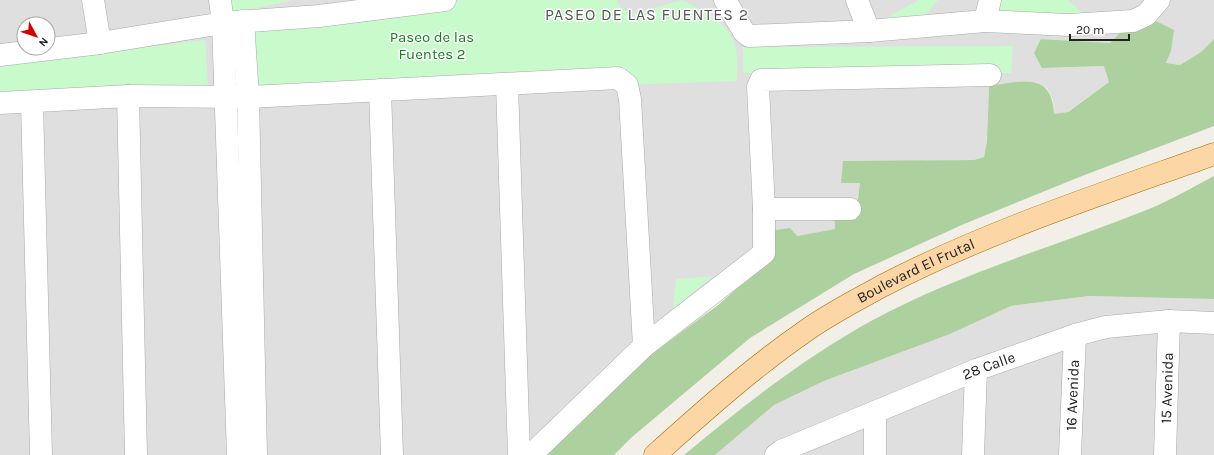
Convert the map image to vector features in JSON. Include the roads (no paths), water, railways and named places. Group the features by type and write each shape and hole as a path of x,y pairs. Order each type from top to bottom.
{"main road":[{"name":"Boulevard El Frutal","path":"656,455 707,408 757,368 807,330 854,301 905,274 965,246 1022,223 1214,154"}],"street":[{"path":"93,0 100,43"},
{"path":"220,0 233,22 248,97 256,455"},
{"path":"0,55 100,43 316,8 445,0"},
{"path":"724,0 744,32 749,36 869,31 985,21 1069,25 1134,21 1146,15 1159,0"},
{"path":"857,0 869,31"},
{"path":"985,21 990,0"},
{"path":"233,22 225,96 238,455"},
{"path":"531,455 644,346 761,256 765,249 758,87 761,80 990,75"},
{"path":"0,103 32,103 128,96 248,97 616,78 622,80 627,85 630,99 644,346"},
{"path":"507,84 519,455"},
{"path":"380,90 392,455"},
{"path":"128,96 136,455"},
{"path":"32,103 41,455"},
{"path":"764,209 850,209"},
{"name":"28 Calle","path":"776,455 781,450 976,370 1075,335 1106,327 1169,321 1214,323"},
{"name":"15 Avenida","path":"1165,455 1169,321"},
{"name":"16 Avenida","path":"1070,455 1075,335"},
{"path":"973,455 976,370"},
{"path":"875,412 875,455"}],"district":[{"name":"PASEO DE LAS FUENTES 2","path":"647,14"}],"park label":[{"name":"Paseo de las Fuentes 2","path":"432,46"}]}
